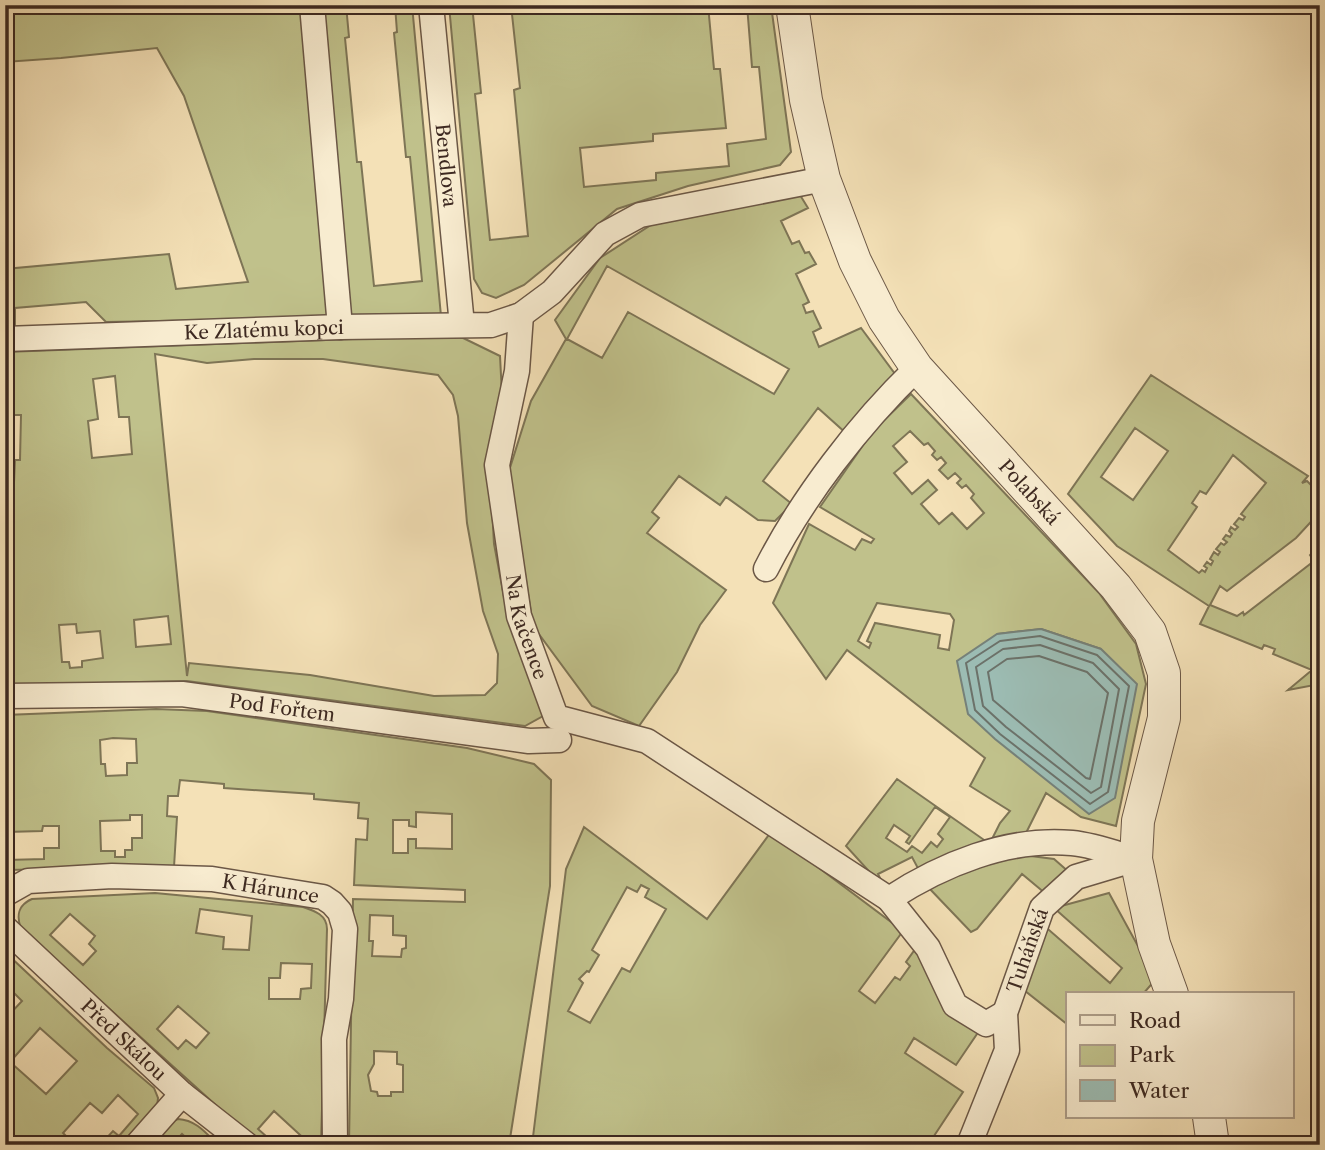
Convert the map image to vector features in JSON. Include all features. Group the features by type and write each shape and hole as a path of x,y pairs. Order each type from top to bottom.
{"street":[{"path":"312,5 340,327"},
{"name":"Bendlova","path":"431,5 462,325"},
{"name":"Polabská","path":"792,5 806,100 824,179 839,223 872,296 899,344 917,368 1116,587 1150,632 1164,673 1164,718 1138,821 1136,859 1154,944 1171,992"},
{"path":"521,315 552,292 605,234 640,215 824,179"},
{"name":"Ke Zlatému kopci","path":"5,339 340,327 491,325 521,315"},
{"name":"Na Kačence","path":"521,315 517,371 497,465 519,616 556,718 647,741 889,900 928,948 956,1005 986,1024 1005,1013"},
{"path":"766,569 786,530 867,421 917,368"},
{"name":"Pod Fořtem","path":"5,696 182,694 529,741 559,740"},
{"path":"889,900 914,883 968,859 1028,843 1075,843 1136,859"},
{"name":"Tuháňská","path":"969,1145 1007,1050 1005,1013 1042,908 1076,877 1136,859"},
{"name":"K Hárunce","path":"5,894 28,881 112,876 212,879 323,897 332,903 340,912 345,929 341,999 334,1039 335,1145"},
{"name":"Před Skálou","path":"5,928 182,1094 247,1145"},
{"path":"137,1145 182,1094"},
{"path":"1209,1118 1213,1145"}],"green space":[{"path":"5,5 346,5 349,37 345,38 357,162 361,162 374,286 422,281 394,33 397,32 395,5 412,5 441,316 106,322 86,302 15,308 15,327 5,327 5,269 169,254 176,289 248,282 184,96 157,48 5,62"},
{"path":"449,5 472,5 481,93 475,94 490,240 528,236 514,90 520,88 511,5 708,5 714,69 720,69 726,128 653,134 653,141 580,148 584,187 656,180 656,173 729,166 727,144 766,139 759,67 752,67 747,5 771,5 791,152 780,165 688,186 617,209 524,285 496,298 482,293 474,279"},
{"path":"800,195 808,208 781,221 792,244 799,241 805,253 809,252 816,264 796,274 809,302 803,305 806,313 813,311 821,328 813,332 819,347 861,328 898,378 847,434 818,408 763,481 792,504 775,521 758,520 726,497 720,505 679,476 652,512 659,518 647,533 726,590 700,625 677,672 639,726 592,706 533,626 509,471 531,401 566,339 555,320 600,258 654,223","holes":["607,266 789,369 774,394 628,312 602,358 567,339"]},
{"path":"457,335 500,356 502,395 489,454 494,544 508,618 543,716 525,726 187,681 5,685 5,669 12,668 9,639 5,639 5,505 13,505 15,460 20,460 21,415 6,415 5,352","holes":["155,354 207,363 254,359 323,359 438,375 453,395 458,416 467,523 483,611 498,654 497,683 485,695 434,696 310,675 189,663 187,676","115,376 119,417 129,417 132,454 92,458 88,421 98,419 93,379","168,616 171,644 136,647 134,620","76,624 77,633 100,631 103,658 82,661 82,667 70,668 69,662 62,662 59,625"]},
{"path":"1151,375 1308,476 1302,483 1307,481 1317,491 1314,495 1320,494 1320,512 1296,538 1227,591 1220,586 1210,605 1237,616 1243,612 1244,615 1314,561 1310,555 1320,544 1320,684 1288,690 1312,670 1273,654 1275,649 1264,645 1262,649 1200,624 1209,606 1117,546 1068,494","holes":["1135,428 1168,451 1133,500 1101,477","1233,455 1266,483 1241,514 1245,517 1243,520 1239,518 1234,524 1238,527 1235,530 1231,527 1229,531 1232,534 1223,539 1227,542 1224,545 1221,543 1216,549 1220,552 1218,555 1214,552 1210,559 1213,561 1211,565 1207,562 1204,566 1207,568 1205,572 1202,570 1199,573 1168,550 1197,507 1192,503 1200,491 1206,494"]},
{"path":"911,394 1099,593 1136,644 1146,684 1116,826 1081,817 1046,793 1024,837 990,843 1000,823 1010,811 970,786 985,758 847,650 826,679 773,603 809,524 855,550 862,539 871,543 874,539 820,507 873,431","holes":["910,431 924,445 928,443 935,451 932,455 937,460 941,457 946,463 939,470 948,479 955,473 961,479 957,483 962,488 966,485 974,494 971,498 984,513 967,529 952,513 939,524 921,504 937,490 928,480 912,494 894,473 907,462 893,446","877,603 950,614 954,620 949,650 938,648 940,635 875,623 867,641 871,643 869,648 858,641","1041,629 1101,649 997,634"]},
{"path":"156,709 207,711 467,748 534,764 551,780 550,886 509,1145 349,1145 353,899 465,902 465,890 354,885 356,839 367,840 368,819 358,818 359,803 314,799 314,794 224,788 224,784 180,780 178,796 168,796 167,816 177,817 174,867 5,870 5,783 9,782 5,715","holes":["136,739 137,763 127,763 127,775 106,776 105,764 101,764 100,740","416,812 452,814 452,849 416,848 416,839 408,839 408,853 393,853 393,820 409,820 409,826 416,827","130,815 142,815 142,838 132,838 132,850 125,850 125,857 115,857 115,851 101,851 100,821 130,820","43,826 59,826 59,848 44,848 44,859 6,860 6,832 42,831","370,915 393,916 393,935 406,936 406,948 402,949 401,957 372,956 373,941 369,941","374,1051 397,1052 397,1064 403,1065 403,1092 378,1096 377,1092 371,1091 368,1075 374,1064"]},
{"path":"897,779 987,842 921,874 912,857 878,874 886,890 846,846","holes":["935,807 950,817 938,834 943,839 937,847 931,842 922,853 912,846 907,852 886,838 894,825 910,836 906,842 909,844"]},
{"path":"584,827 707,919 771,832 903,931 859,991 875,1003 895,977 900,980 910,966 906,962 916,948 979,1031 956,1065 914,1038 905,1053 963,1092 928,1145 532,1145 566,869","holes":["641,885 649,889 645,897 666,909 630,972 622,968 590,1023 568,1011 583,983 579,979 589,972 599,955 592,950 627,887 637,892"]},
{"path":"1023,855 1054,859 1070,873 1046,894 1022,874 977,929 971,932 928,887 981,864"},
{"path":"155,893 303,907 320,914 327,929 321,1145 311,1145 274,1111 258,1129 276,1145 260,1145 21,929 19,911 32,899","holes":["200,909 252,916 249,950 223,949 224,937 196,933","70,914 95,936 89,944 96,951 83,965 50,935","281,963 312,964 311,988 301,989 300,999 269,999 269,978 280,978","178,1006 209,1033 196,1048 186,1040 178,1049 157,1029"]},
{"path":"1109,893 1156,979 1145,992 1066,992 1066,1023 1024,990 1041,923 1110,983 1122,968 1054,908"},
{"path":"5,952 107,1048 154,1088 158,1098 157,1107 126,1145 100,1145 113,1131 119,1136 138,1114 118,1095 102,1113 90,1103 63,1133 75,1145 5,1145 5,1016 22,1001 10,989 7,992","holes":["40,1028 77,1061 46,1094 10,1062"]},
{"path":"178,1119 195,1125 218,1145 194,1145 182,1134 172,1145 149,1145 168,1123"}],"water":[{"path":"1041,629 1101,649 1137,684 1115,798 1089,814 968,714 957,661 997,634"}]}
